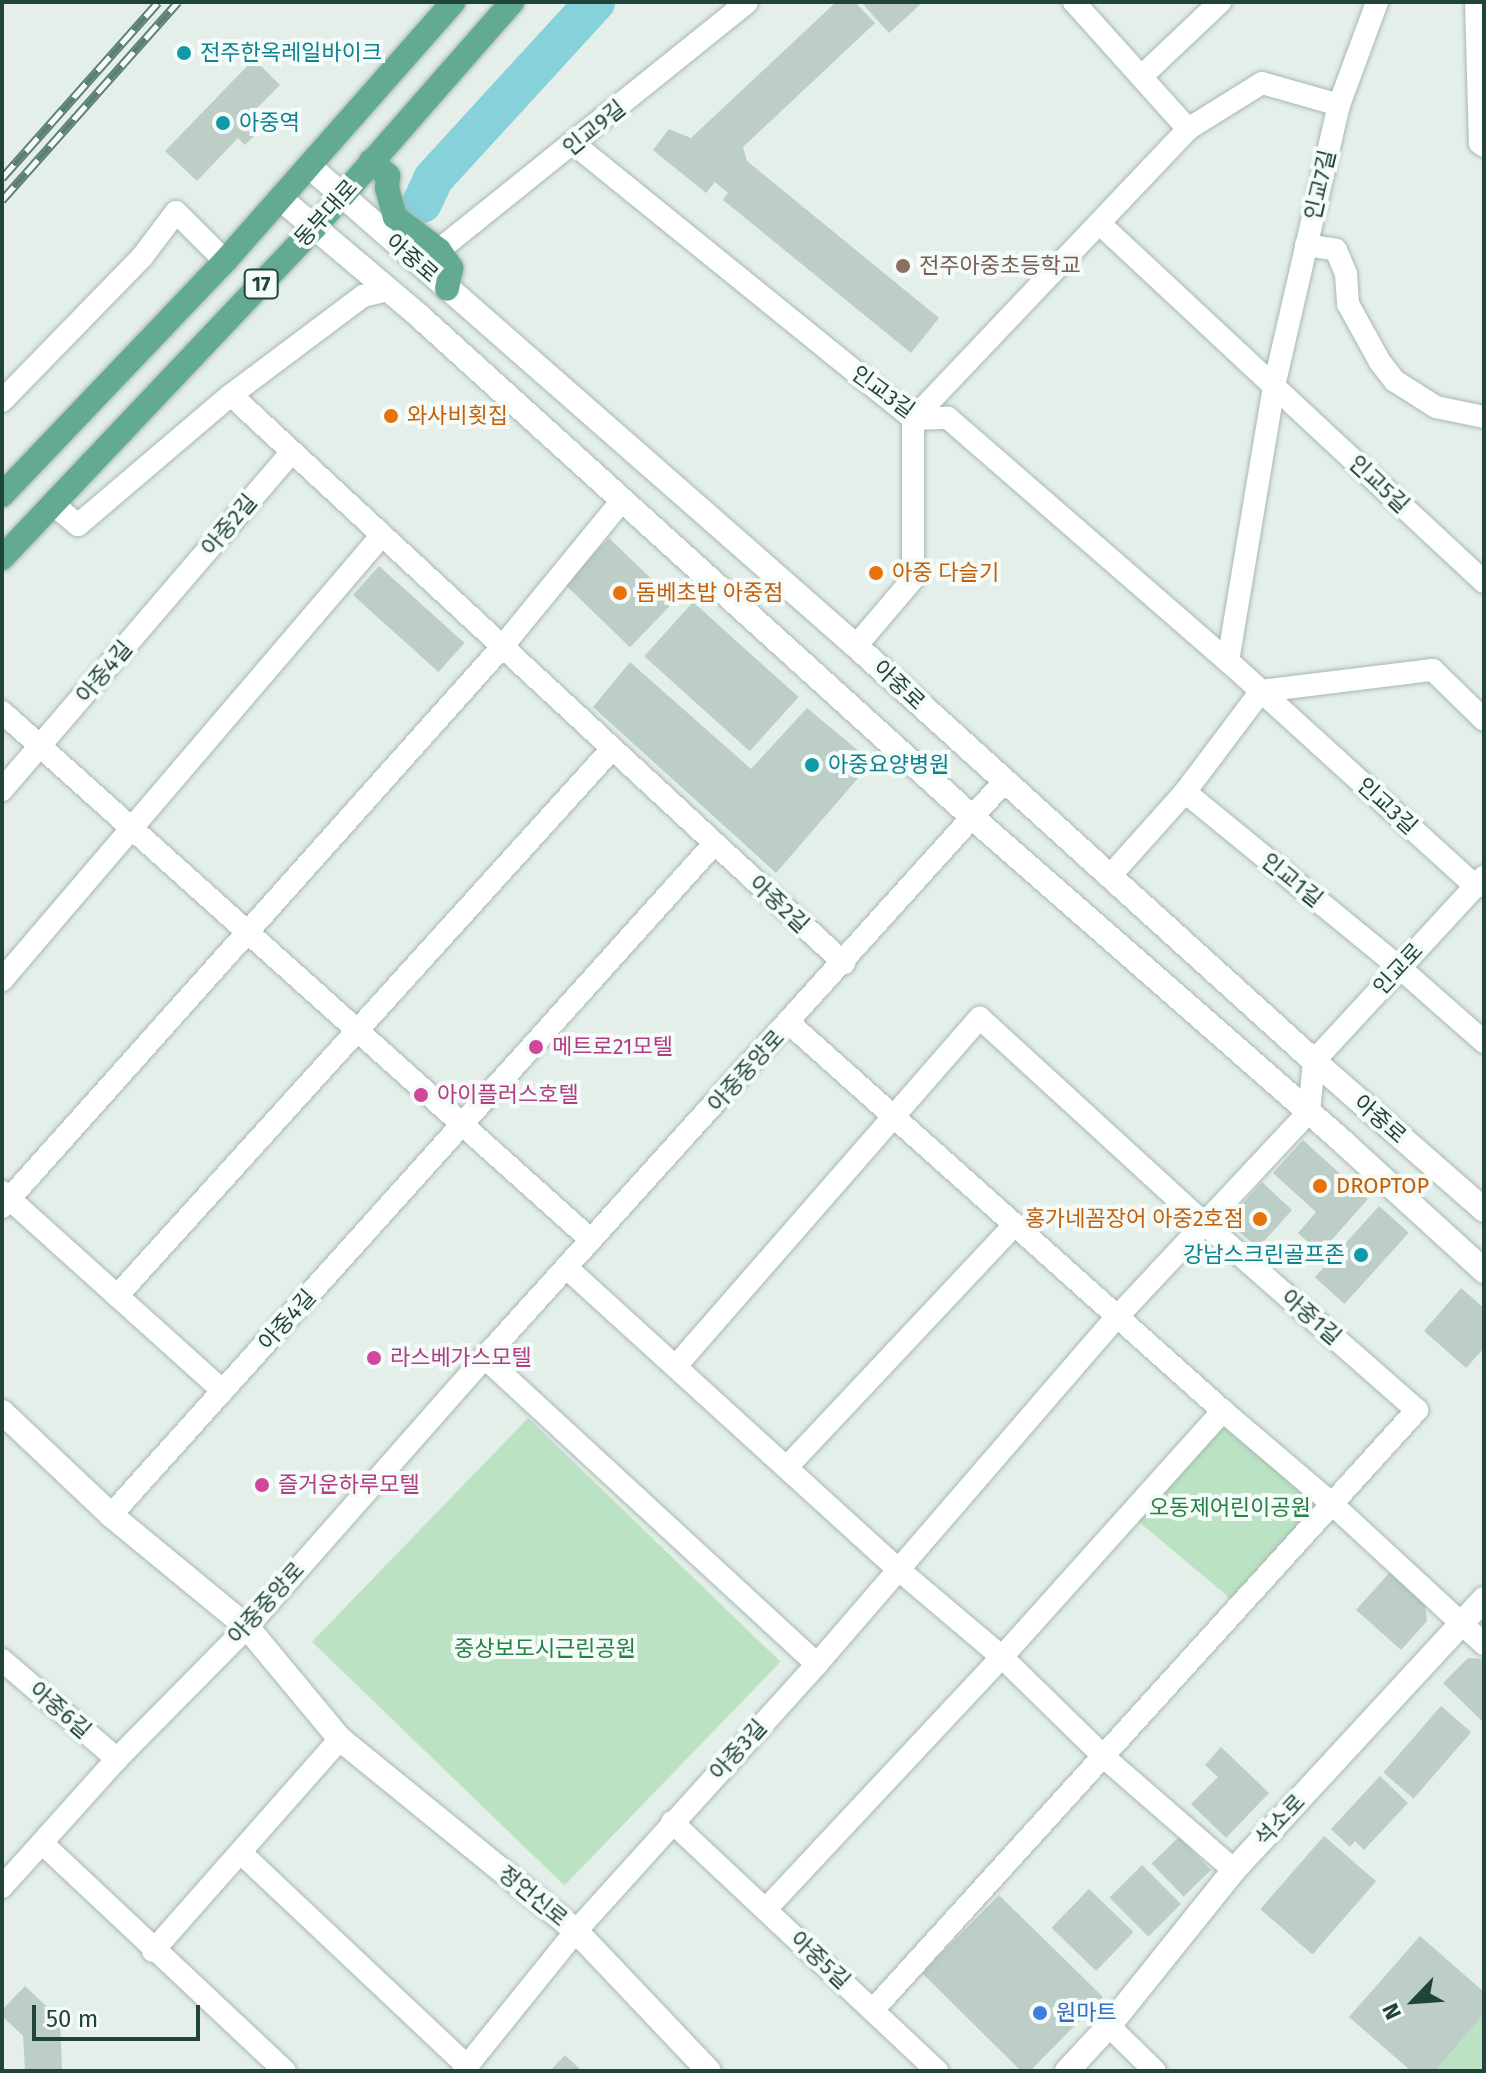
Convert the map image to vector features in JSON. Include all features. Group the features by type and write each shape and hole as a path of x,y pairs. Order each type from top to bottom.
{"main road":[{"name":"동부대로","path":"2,495 225,261 453,2"},
{"name":"동부대로","path":"2,558 315,227 512,2"},
{"path":"371,161 388,176 387,188 395,217 439,250 451,268 447,289"}],"street":[{"name":"인교9길","path":"439,250 747,2"},
{"path":"1074,2 1188,129"},
{"path":"1142,76 1220,2"},
{"name":"인교7길","path":"1377,2 1339,105 1306,245 1336,250 1346,274 1348,304 1367,341 1395,381 1436,407 1484,417"},
{"path":"1476,2 1480,143 1484,146"},
{"path":"856,646 913,579 913,419 1188,129 1262,83 1339,105"},
{"name":"인교3길","path":"574,144 913,419 948,418 1480,882"},
{"name":"아중로","path":"309,166 856,646 1314,1061 1484,1210"},
{"name":"아중로","path":"281,199 623,499 972,817 1309,1112 1484,1271"},
{"path":"2,401 142,257 176,212 225,261"},
{"name":"인교5길","path":"1099,223 1484,582"},
{"path":"1228,661 1274,386 1306,245"},
{"path":"54,505 78,525 231,395 363,296 387,290"},
{"name":"아중2길","path":"231,395 844,963"},
{"name":"아중2길","path":"167,598 292,452"},
{"path":"223,1391 4,1199 502,647 623,499"},
{"path":"2,980 382,535"},
{"name":"아중4길","path":"2,790 167,598"},
{"path":"1110,876 1185,792 1261,691 1433,670 1484,720"},
{"path":"2,712 591,1240"},
{"path":"117,1296 612,749"},
{"name":"아중중앙로","path":"2,1887 117,1759 247,1627 484,1357 568,1269 1004,782"},
{"name":"인교1길","path":"1185,792 1399,967 1484,1042"},
{"name":"아중4길","path":"111,1515 714,844"},
{"name":"인교로","path":"1314,1061 1480,882"},
{"path":"676,1366 980,1018 1205,1224"},
{"path":"789,1023 1223,1411 1331,1503 1484,1644"},
{"path":"1117,1317 1309,1112 1314,1061"},
{"name":"아중1길","path":"1105,1758 1417,1410 1205,1224"},
{"path":"788,1466 1014,1225"},
{"path":"568,1269 899,1570 1002,1657 1105,1758 1234,1870"},
{"name":"아중3길","path":"465,2069 576,1931 817,1664 1117,1317"},
{"path":"484,1357 817,1664"},
{"path":"766,1909 1002,1657 1223,1411"},
{"name":"정언신로","path":"2,1412 111,1515 247,1627 340,1739 576,1931 709,2071"},
{"name":"석소로","path":"1067,2071 1109,2026 1234,1870 1484,1599"},
{"name":"아중6길","path":"2,1661 117,1759"},
{"path":"153,1951 340,1739"},
{"path":"873,2010 1105,1758"},
{"name":"아중5길","path":"672,1822 937,2071"},
{"path":"42,1843 153,1951 285,2071"},
{"path":"241,1853 465,2069"},
{"path":"1109,2026 1155,2071"}],"green space":[{"name":"오동제어린이공원","path":"1223,1411 1332,1502 1242,1609 1134,1517"},
{"name":"중상보도시근린공원","path":"528,1418 780,1662 564,1886 312,1642"},
{"path":"1484,2014 1484,2071 1435,2071"}],"building":[{"path":"836,2 855,2 875,23 743,147 747,161 939,318 911,353 723,200 728,193 715,182 706,193 653,150 669,129 691,138"},
{"path":"861,2 923,2 889,33"},
{"name":"아중역","path":"254,59 280,85 248,117 261,129 245,145 238,138 197,181 165,151"},
{"name":"돔베초밥 아중점","path":"609,538 674,601 630,647 565,584"},
{"path":"379,566 464,643 438,672 353,595"},
{"path":"693,602 799,697 750,751 644,656"},
{"name":"아중요양병원","path":"630,662 751,769 807,708 872,762 776,873 593,707"},
{"name":"DROPTOP","path":"1303,1140 1368,1199 1320,1253 1298,1233 1316,1212 1273,1173"},
{"name":"홍가네꼼장어 아중2호점","path":"1262,1182 1292,1210 1258,1248 1236,1229 1237,1210"},
{"name":"강남스크린골프존","path":"1379,1206 1409,1233 1344,1304 1315,1277"},
{"path":"1461,1288 1484,1308 1484,1348 1466,1368 1424,1331"},
{"path":"1390,1572 1425,1605 1427,1621 1401,1650 1356,1610"},
{"path":"1468,1658 1484,1659 1484,1723 1443,1683"},
{"path":"1441,1706 1471,1732 1413,1799 1383,1772"},
{"path":"1221,1747 1269,1793 1226,1838 1191,1804 1218,1777 1205,1765"},
{"path":"1380,1776 1408,1803 1364,1850 1355,1841 1350,1847 1331,1829"},
{"path":"1324,1836 1376,1881 1312,1954 1260,1909"},
{"path":"1179,1837 1211,1870 1184,1896 1152,1863"},
{"path":"1142,1865 1181,1904 1148,1936 1109,1898"},
{"path":"1089,1889 1134,1932 1096,1971 1051,1928"},
{"path":"999,1895 1103,1997 1030,2071 1021,2071 922,1973"},
{"path":"1420,1936 1484,1992 1484,2014 1435,2071 1411,2071 1349,2017"},
{"path":"25,1986 60,2019 62,2071 25,2071 23,2036 2,2016 2,2010"},
{"path":"565,2055 582,2071 550,2071"}],"waterway":[{"path":"422,203 433,179 595,2"}],"railway":[{"path":"2,178 158,2"},
{"path":"2,200 178,2"}],"place":[{"name":"전주한옥레일바이크","path":"184,53"},
{"name":"아중역","path":"223,123"},
{"name":"전주아중초등학교","path":"903,266"},
{"name":"와사비횟집","path":"391,416"},
{"name":"아중 다슬기","path":"876,573"},
{"name":"돔베초밥 아중점","path":"620,593"},
{"name":"아중요양병원","path":"812,765"},
{"name":"메트로21모텔","path":"536,1047"},
{"name":"아이플러스호텔","path":"421,1095"},
{"name":"DROPTOP","path":"1320,1186"},
{"name":"홍가네꼼장어 아중2호점","path":"1260,1219"},
{"name":"강남스크린골프존","path":"1361,1255"},
{"name":"라스베가스모텔","path":"374,1358"},
{"name":"즐거운하루모텔","path":"262,1485"},
{"name":"원마트","path":"1040,2013"}]}
